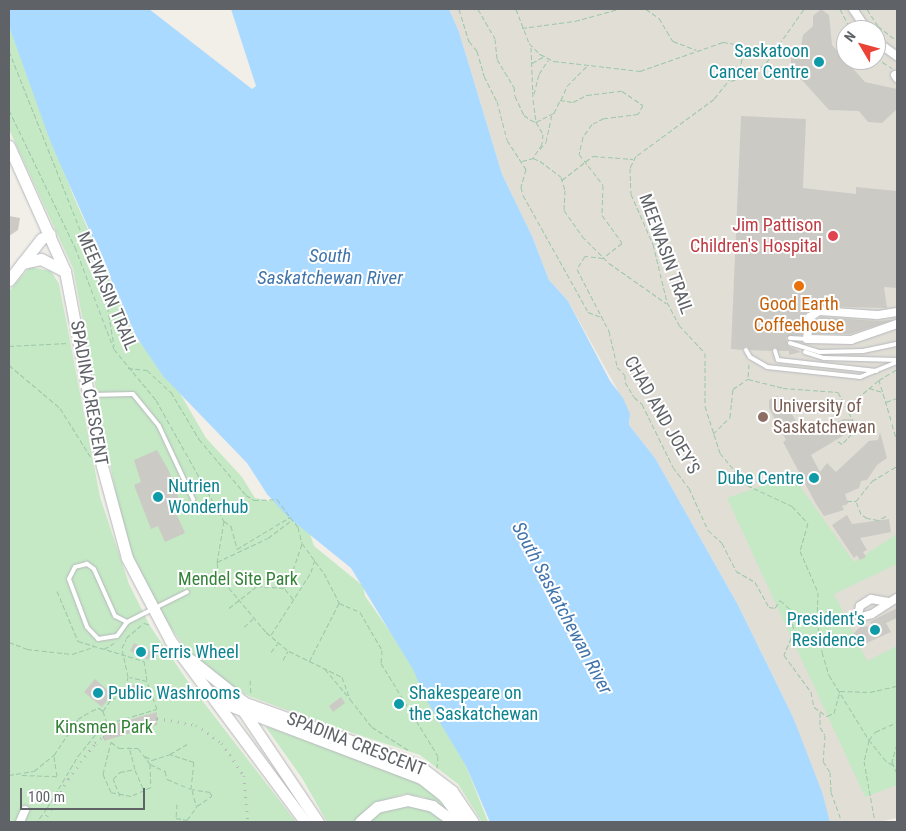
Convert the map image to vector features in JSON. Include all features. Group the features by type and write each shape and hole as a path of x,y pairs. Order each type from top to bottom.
{"street":[{"path":"853,9 860,20"},
{"path":"886,48 897,56"},
{"name":"SPADINA CRESCENT","path":"9,146 65,271 113,512 127,558 149,612 305,822"},
{"path":"9,280 41,239 50,234"},
{"path":"22,263 41,259 65,271"},
{"path":"897,312 877,315 819,311 810,317 808,339 851,340 897,324"},
{"path":"888,602 897,598"},
{"name":"SPADINA CRESCENT","path":"170,640 223,688 244,712 318,822"},
{"name":"SPADINA CRESCENT","path":"223,688 254,706 418,765 452,791 472,822"},
{"name":"SPADINA CRESCENT","path":"214,699 420,778 444,796 463,822"},
{"path":"360,822 378,807 407,800 432,806 454,822"},
{"path":"20,822 25,810"}],"lane":[{"path":"790,338 808,339"},
{"path":"790,343 820,352 863,351 897,344"},
{"path":"746,350 753,359 767,367 860,377 879,372 897,361"},
{"path":"775,351 778,360 879,372"},
{"path":"805,352 824,358 897,361"},
{"path":"89,395 133,394 159,426 193,499"},
{"path":"127,622 115,616 94,569 87,564 75,567 69,579 91,634 108,639 123,631 127,622 187,592"}],"path":[{"path":"459,9 470,41 477,51 484,76 497,100 507,140 526,169 521,187 523,195 544,236 588,312 602,317"},
{"path":"478,9 495,40 497,59 514,86 524,115 536,122"},
{"path":"516,9 522,28 531,45 549,59 587,65 646,70 723,42 740,48 743,59 731,81 707,106 641,150 634,159 593,156 562,180"},
{"path":"522,28 575,21 618,9"},
{"path":"646,9 659,18 673,41 697,50"},
{"path":"731,81 755,72 766,63 804,9"},
{"path":"867,9 878,26 897,41"},
{"path":"521,161 533,158 543,134 536,122 531,45"},
{"path":"9,51 105,292 114,349"},
{"path":"531,63 544,57"},
{"path":"534,94 539,74 549,59"},
{"path":"537,151 546,142 552,114 567,86 587,65"},
{"path":"886,66 896,74"},
{"path":"560,100 573,102 587,95 622,91 643,105 638,114 627,113 592,124 581,144 580,154 603,185 602,215 622,243 603,258"},
{"name":"MEEWASIN TRAIL","path":"9,110 52,204 68,231 114,349 127,368 156,400 224,521 231,526 238,550"},
{"path":"536,122 552,114"},
{"path":"533,158 562,180 564,210 569,220 603,258 668,304"},
{"name":"MEEWASIN TRAIL","path":"634,159 629,175 630,194 653,244 668,304 679,325 706,353 703,389 713,434 720,453 747,485 792,506 805,518 807,527 800,551 818,592 817,620 826,668 869,740 893,765 897,773"},
{"name":"CHAD AND JOEY'S","path":"603,258 585,256 577,269 602,317 617,367 625,375 625,382 642,404 673,467 690,488 708,530 722,543 736,571 755,582 770,607 775,608 780,600 790,609 794,631 784,655 794,666 811,692 814,707 820,711"},
{"path":"9,346 73,342"},
{"path":"748,379 747,367 753,359"},
{"path":"9,365 60,408 95,462"},
{"path":"127,368 147,370 171,392 199,439 246,496 254,500 277,499 298,527 302,543 315,560 339,603 360,612 382,650 381,663 438,756 437,768 431,764"},
{"path":"846,409 879,380 897,369"},
{"path":"713,434 730,417 733,389 748,379 782,388 838,392 857,428 842,444 836,440"},
{"path":"879,380 891,420"},
{"path":"870,388 882,392"},
{"path":"885,402 897,398"},
{"path":"892,424 897,441"},
{"path":"847,501 856,501 872,482 897,466"},
{"path":"856,501 861,514 867,518 878,520 886,516"},
{"path":"217,563 290,517"},
{"path":"238,550 268,538 292,520"},
{"path":"224,521 217,563 223,580 238,601 270,636 289,651 342,677 350,700"},
{"path":"293,600 285,588 286,578 293,570 302,543"},
{"path":"270,636 315,560"},
{"path":"214,587 223,580"},
{"path":"229,608 257,586 285,588"},
{"path":"37,822 89,739 108,724 157,709 147,681 144,660 123,656 78,640 57,592"},
{"path":"309,662 339,603"},
{"path":"103,711 111,700 125,695 128,677 123,656 126,639 144,623 152,626 149,612"},
{"path":"244,627 254,619"},
{"path":"9,642 27,649 72,654 95,646"},
{"path":"271,652 278,642"},
{"path":"283,660 289,651"},
{"path":"324,668 372,727 411,751"},
{"path":"128,677 147,681"},
{"path":"250,680 254,706"},
{"path":"820,711 827,716 834,713 840,692 870,692 897,686"},
{"path":"20,775 34,771 54,755 78,719 91,710 99,708 103,711 108,724"},
{"path":"820,711 820,727 825,735 824,761 830,772 831,792 842,822"},
{"path":"876,822 864,761 869,740 875,732 897,722"},
{"path":"150,764 152,782 145,791 120,796 111,792 105,782 103,766 110,742 119,748 138,748 150,764 165,771 167,779 191,789 210,792 212,796 197,806 187,820 180,821 175,813 177,804"},
{"path":"144,756 152,760 170,754 187,744"},
{"path":"893,765 897,744"},
{"path":"129,747 134,769 145,791"},
{"path":"170,754 194,762 191,789 197,806"},
{"path":"54,755 57,776"},
{"path":"120,796 113,779 120,772 134,769"},
{"path":"9,776 57,776 63,778"},
{"path":"25,810 47,808"}],"shaded area":[{"name":"University of Saskatchewan","path":"449,9 897,9 897,818 878,822 830,822 793,717 738,605 655,458 629,425 630,419 617,389 568,301 549,280 532,236 502,174 459,32"}],"green space":[{"name":"Mendel Site Park","path":"9,26 73,195 134,336 167,371 206,438 242,477 255,498 269,501 282,499 309,531 314,546 363,586 365,596 419,673 466,766 488,822 482,822 458,784 420,755 316,721 249,696 225,683 187,650 163,617 133,556 121,521 73,268 9,129"},
{"name":"Kinsmen Park","path":"30,267 51,271 59,284 100,497 129,584 150,626 191,686 296,822 9,822 9,291"},
{"path":"792,475 854,562 897,534 897,564 834,594 867,661 897,646 897,785 865,797 727,498"},
{"path":"265,726 407,777 430,790 449,812 424,797 404,794 373,804 354,822 327,822 302,778"},
{"path":"405,804 428,808 446,822 366,822 378,811"}],"water":[{"name":"South Saskatchewan River","path":"9,9 149,9 252,89 256,86 231,9 449,9 459,32 502,174 532,236 549,280 568,301 610,381 623,398 630,414 629,425 655,458 738,605 793,717 822,792 830,822 490,822 466,766 424,696 414,671 351,568 288,517 267,494 247,463 163,376 136,336 51,143 9,26"}],"building":[{"name":"Saskatoon Cancer Centre","path":"821,9 829,15 832,45 836,49 836,70 854,70 865,82 897,89 897,109 882,123 868,122 859,111 829,110 791,68 791,56 801,47 803,35 813,26 813,16"},
{"path":"741,116 806,119 803,188 856,194 856,187 897,191 897,288 884,287 887,308 816,306 805,314 802,335 786,337 788,346 801,352 789,355 789,351 779,351 775,347 771,351 750,350 746,346 742,350 731,349"},
{"path":"9,216 20,218 18,230 9,236"},
{"path":"821,317 877,321 893,320 850,334 813,334 815,320"},
{"name":"Dube Centre","path":"777,396 784,400 802,432 815,435 843,419 851,419 856,428 811,455 820,472 827,463 836,472 869,441 878,440 880,432 887,458 877,465 867,480 861,481 859,488 845,494 848,504 842,506 844,510 824,516 816,504 783,442 786,440 769,408 769,400"},
{"name":"Nutrien Wonderhub","path":"157,450 169,471 182,508 175,511 185,533 165,542 158,526 151,529 134,485 141,482 134,460"},
{"path":"847,515 852,524 889,519 891,532 860,538 867,550 863,552 866,557 860,560 857,555 854,558 832,525"},
{"name":"President's Residence","path":"897,608 897,618 886,623 891,632 858,647 852,635 860,627 872,626 870,622"},
{"name":"Ferris Wheel","path":"134,643 152,652 148,660 130,651"},
{"name":"Public Washrooms","path":"95,679 112,694 102,707 84,692"},
{"path":"138,684 146,692 138,700 130,692"},
{"path":"341,697 345,703 333,712 329,706"},
{"path":"157,712 157,725 104,741 104,727"}],"railway":[{"path":"43,822 68,779 95,743 103,737 157,718 196,725 222,743 244,776 248,822"}],"place":[{"name":"Saskatoon Cancer Centre","path":"819,62"},
{"name":"Jim Pattison Children's Hospital","path":"833,236"},
{"name":"Good Earth Coffeehouse","path":"799,286"},
{"name":"University of Saskatchewan","path":"763,417"},
{"name":"Dube Centre","path":"814,478"},
{"name":"Nutrien Wonderhub","path":"158,497"},
{"name":"President's Residence","path":"875,630"},
{"name":"Ferris Wheel","path":"141,652"},
{"name":"Public Washrooms","path":"98,693"},
{"name":"Shakespeare on the Saskatchewan","path":"399,704"}]}
